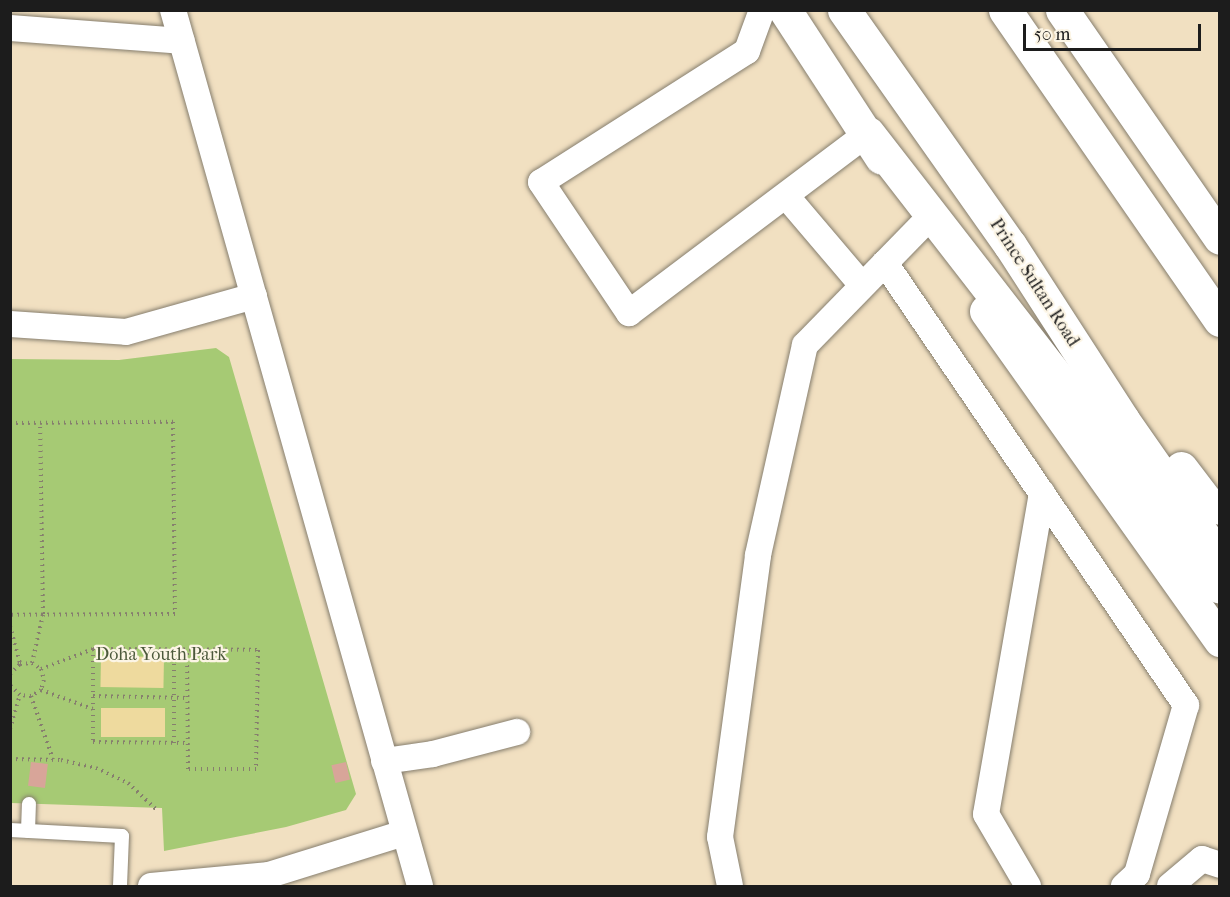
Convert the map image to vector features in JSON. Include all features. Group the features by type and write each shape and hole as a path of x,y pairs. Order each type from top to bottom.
{"main road":[{"path":"785,10 868,133 1220,586"},
{"name":"Prince Sultan Road","path":"844,10 1010,245 1123,420 1220,559"},
{"path":"1005,10 1220,320"},
{"path":"1062,10 1220,238"},
{"path":"1128,107 1220,260"},
{"path":"868,133 921,226 1010,343 1220,640"},
{"path":"1102,149 1175,279 1220,346"},
{"path":"1010,245 1207,502 1220,508"}],"street":[{"path":"173,10 420,886"},
{"path":"762,10 747,51 542,182 629,313 787,197 868,133"},
{"path":"10,28 182,41"},
{"path":"787,197 861,284"},
{"path":"730,886 720,837 758,555 805,345 861,284 921,226"},
{"path":"885,262 1186,705 1137,874 1124,886"},
{"path":"10,324 126,332 254,296"},
{"path":"1028,886 986,814 1042,493"},
{"path":"384,761 433,754 517,732"},
{"path":"151,886 269,875 404,833"},
{"path":"1170,886 1202,859 1220,865"}],"lane":[{"path":"28,831 29,804"},
{"path":"10,830 122,836 120,886"}],"path":[{"path":"10,423 173,422 175,614 10,615"},
{"path":"32,663 43,614 40,423"},
{"path":"10,626 20,663"},
{"path":"41,669 93,649 258,650 256,769 188,770 187,650"},
{"path":"93,649 93,742 188,743"},
{"path":"174,650 174,743"},
{"path":"11,672 20,663 32,663 41,669 44,680 40,690 31,696 20,695 11,687"},
{"path":"40,690 93,709"},
{"path":"10,729 20,695"},
{"path":"31,696 53,759"},
{"path":"93,696 188,698"},
{"path":"10,759 53,759 96,768 128,783 158,811"}],"green space":[{"name":"Doha Youth Park","path":"216,348 229,357 356,794 346,810 286,827 164,851 162,808 11,803 10,359 119,360"}],"sand":[{"path":"101,656 164,657 163,688 100,687"},
{"path":"101,708 165,708 165,737 101,737"}],"building":[{"path":"31,762 48,764 45,788 28,786"},
{"path":"346,762 350,780 335,783 331,765"}]}
